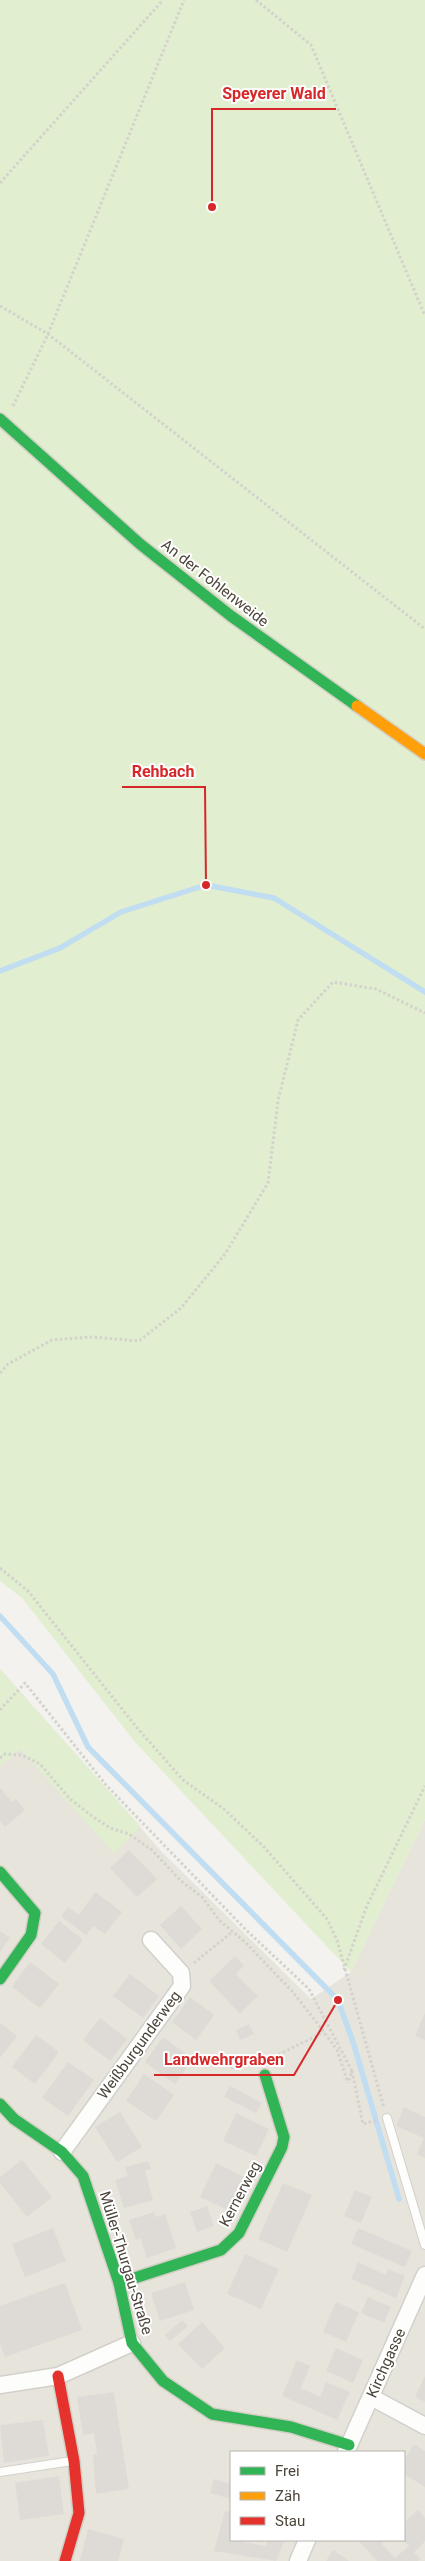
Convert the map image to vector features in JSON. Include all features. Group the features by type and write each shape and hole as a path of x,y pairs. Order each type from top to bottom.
{"street":[{"name":"An der Fohlenweide","path":"3,421 140,544 230,616 425,754"},
{"path":"0,1872 35,1913 31,1935 0,1978"},
{"name":"Weißburgunderweg","path":"62,2152 182,1986 181,1973 150,1940"},
{"name":"Kernerweg","path":"119,2283 221,2250 239,2233 282,2147 284,2137 265,2075"},
{"name":"Müller-Thurgau-Straße","path":"0,2104 14,2119 62,2152 83,2176 119,2283 132,2343 163,2381 212,2414 291,2426 348,2449"},
{"name":"Kirchgasse","path":"348,2449 425,2275"},
{"path":"0,2386 58,2376 132,2343"},
{"path":"58,2376 74,2460 79,2513 65,2561"},
{"path":"371,2397 425,2426"},
{"path":"298,2561 308,2541"}],"lane":[{"path":"387,2118 425,2245"},
{"path":"0,2472 74,2460"}],"path":[{"path":"0,183 163,0"},
{"path":"3,421 48,334 184,0"},
{"path":"256,0 311,45 425,316"},
{"path":"0,306 48,334 425,628"},
{"path":"0,1373 8,1364 52,1340 92,1337 139,1341 181,1308 225,1254 268,1183 278,1101 298,1020 333,982 376,989 425,1013"},
{"path":"0,1568 28,1591 138,1729 183,1780 231,1815 264,1848 327,1919 337,1940 387,2118"},
{"path":"0,1710 25,1684 106,1785 246,1930 309,1989 352,2071 363,2124"},
{"path":"0,1758 5,1754 22,1755 40,1764 70,1799 92,1816 110,1828 129,1834 152,1850 181,1882 202,1897 220,1921 292,1992 337,2050 348,2083 352,2071"},
{"path":"344,1970 366,1908 425,1786"},
{"path":"181,1973 232,1932"},
{"path":"265,2075 265,2062 324,2032"}],"shaded area":[{"path":"0,1669 162,1852 311,1999 351,1972 425,1819 425,2561 0,2561"}],"green space":[{"path":"0,0 425,0 425,1819 351,1972 135,1742 22,1598 0,1581"},
{"path":"0,1669 141,1827 114,1853 20,1749 0,1767"}],"building":[{"path":"0,1788 12,1802 16,1799 25,1810 5,1827 0,1821"},
{"path":"129,1850 157,1879 137,1897 110,1868"},
{"path":"95,1892 122,1912 105,1934 93,1926 86,1935 61,1916 68,1907 79,1915"},
{"path":"181,1906 202,1929 181,1949 160,1925"},
{"path":"59,1921 83,1940 65,1963 41,1944"},
{"path":"0,1931 10,1938 0,1952"},
{"path":"235,1956 244,1966 236,1974 258,1996 240,2014 209,1981"},
{"path":"30,1962 59,1984 40,2008 12,1987"},
{"path":"130,1974 159,1996 143,2018 113,1996"},
{"path":"190,1997 214,2015 196,2040 172,2022"},
{"path":"425,2013 425,2040 415,2036"},
{"path":"100,2018 127,2039 110,2061 83,2040"},
{"path":"0,2023 17,2036 0,2058"},
{"path":"249,2024 254,2034 240,2040 236,2030"},
{"path":"36,2035 59,2052 35,2084 12,2067"},
{"path":"163,2037 193,2059 175,2084 145,2062"},
{"path":"242,2053 246,2062 231,2070 227,2061"},
{"path":"68,2062 94,2080 68,2116 42,2098"},
{"path":"144,2074 174,2095 156,2121 126,2101"},
{"path":"230,2086 262,2103 256,2113 224,2097"},
{"path":"404,2107 425,2117 425,2158 417,2154 424,2138 396,2126"},
{"path":"120,2112 142,2147 117,2162 95,2127"},
{"path":"236,2113 269,2129 256,2156 223,2141"},
{"path":"22,2160 52,2197 27,2217 0,2183 0,2177"},
{"path":"148,2161 151,2169 145,2171 153,2200 124,2208 115,2180 128,2176 125,2167"},
{"path":"216,2163 248,2179 232,2212 200,2197"},
{"path":"283,2183 312,2195 287,2252 258,2239"},
{"path":"355,2190 372,2197 361,2223 344,2216"},
{"path":"207,2206 214,2226 197,2232 190,2212"},
{"path":"154,2212 156,2217 165,2214 176,2248 147,2258 140,2238 136,2240 129,2220"},
{"path":"53,2228 66,2261 25,2277 12,2244"},
{"path":"358,2228 412,2251 405,2267 351,2244"},
{"path":"245,2254 279,2269 261,2309 227,2294"},
{"path":"358,2262 386,2275 388,2269 405,2276 396,2298 351,2279"},
{"path":"185,2282 194,2310 160,2321 151,2293"},
{"path":"65,2283 82,2330 5,2357 0,2344 0,2306"},
{"path":"368,2297 391,2307 384,2323 361,2313"},
{"path":"336,2302 359,2312 346,2342 323,2332"},
{"path":"182,2320 188,2326 170,2341 165,2335"},
{"path":"202,2322 225,2348 202,2369 178,2344"},
{"path":"336,2348 363,2360 353,2383 326,2371"},
{"path":"297,2360 310,2366 301,2388 320,2397 326,2382 350,2392 337,2420 282,2396"},
{"path":"425,2376 425,2402 415,2397"},
{"path":"114,2392 129,2489 96,2494 93,2455 97,2454 94,2433 83,2435 77,2397"},
{"path":"43,2420 49,2456 4,2463 0,2425"},
{"path":"414,2444 425,2451 425,2487 405,2475 405,2459"},
{"path":"59,2476 64,2514 20,2520 15,2483"},
{"path":"214,2479 230,2484 230,2499 210,2493"},
{"path":"418,2510 425,2518 425,2541 414,2552 420,2559 418,2561 377,2561 359,2541 385,2541 382,2544 395,2558 409,2546 404,2541 405,2522"},
{"path":"225,2511 230,2512 230,2541 266,2546 268,2541 284,2542 276,2561 214,2551"},
{"path":"88,2529 124,2539 118,2561 80,2561"},
{"path":"333,2550 349,2561 326,2561"}],"waterway":[{"path":"0,971 60,948 121,912 206,885 274,898 425,992"},
{"path":"0,1616 53,1674 88,1747 338,2000 354,2045 399,2199"}],"traffic: fast":[{"path":"0,419 140,544 231,616 357,706"},
{"path":"0,1872 35,1913 31,1935 0,1979"},
{"path":"119,2283 221,2250 239,2233 282,2147 284,2137 265,2075"},
{"path":"0,2104 14,2119 62,2152 83,2176 119,2283 132,2343 163,2381 212,2414 291,2427 349,2445"}],"traffic: slow":[{"path":"357,706 425,754"}],"traffic: jam":[{"path":"58,2376 74,2461 79,2513 65,2561"}],"place":[{"name":"Speyerer Wald","path":"212,207"},
{"name":"Rehbach","path":"206,885"},
{"name":"Landwehrgraben","path":"338,2000"}]}
